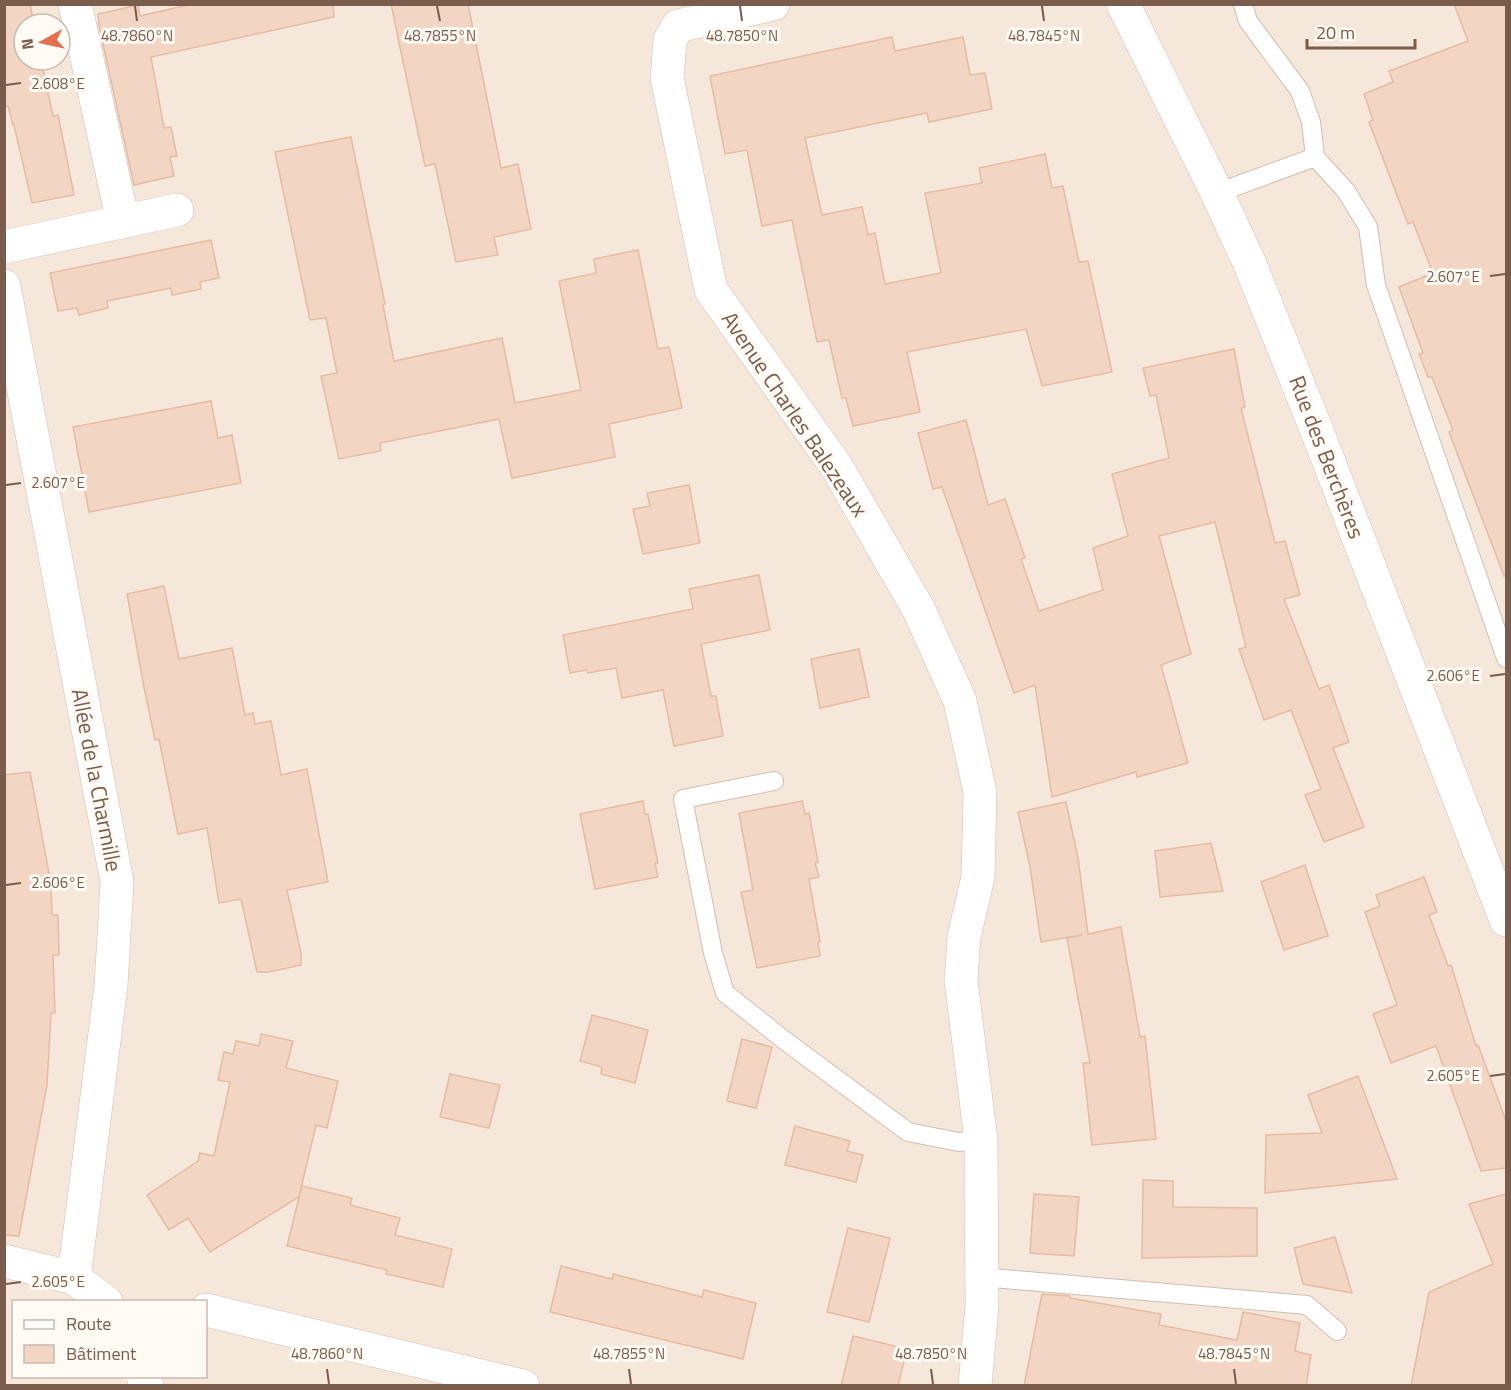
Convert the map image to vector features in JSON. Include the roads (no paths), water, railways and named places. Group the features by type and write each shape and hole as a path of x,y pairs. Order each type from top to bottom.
{"street":[{"path":"75,4 123,222"},
{"name":"Avenue Charles Balezeaux","path":"773,4 678,26 670,40 667,78 711,290 836,466 919,610 960,701 980,792 978,877 964,937 962,981 981,1140 982,1305 975,1386"},
{"name":"Rue des Berchères","path":"1123,4 1249,262 1313,420 1506,920"},
{"path":"4,247 177,210"},
{"name":"Allée de la Charmille","path":"4,286 117,882 111,986 74,1278"},
{"path":"4,1261 74,1278 103,1300"},
{"path":"207,1310 523,1386"}],"lane":[{"path":"1243,4 1248,21 1300,92 1311,122 1315,157 1346,191 1368,226 1376,285 1506,658"},
{"path":"1217,193 1315,157"},
{"path":"774,782 683,799 713,953 725,993 783,1040 908,1132 959,1142 981,1140"},
{"path":"981,1278 1307,1305 1337,1331"}]}
